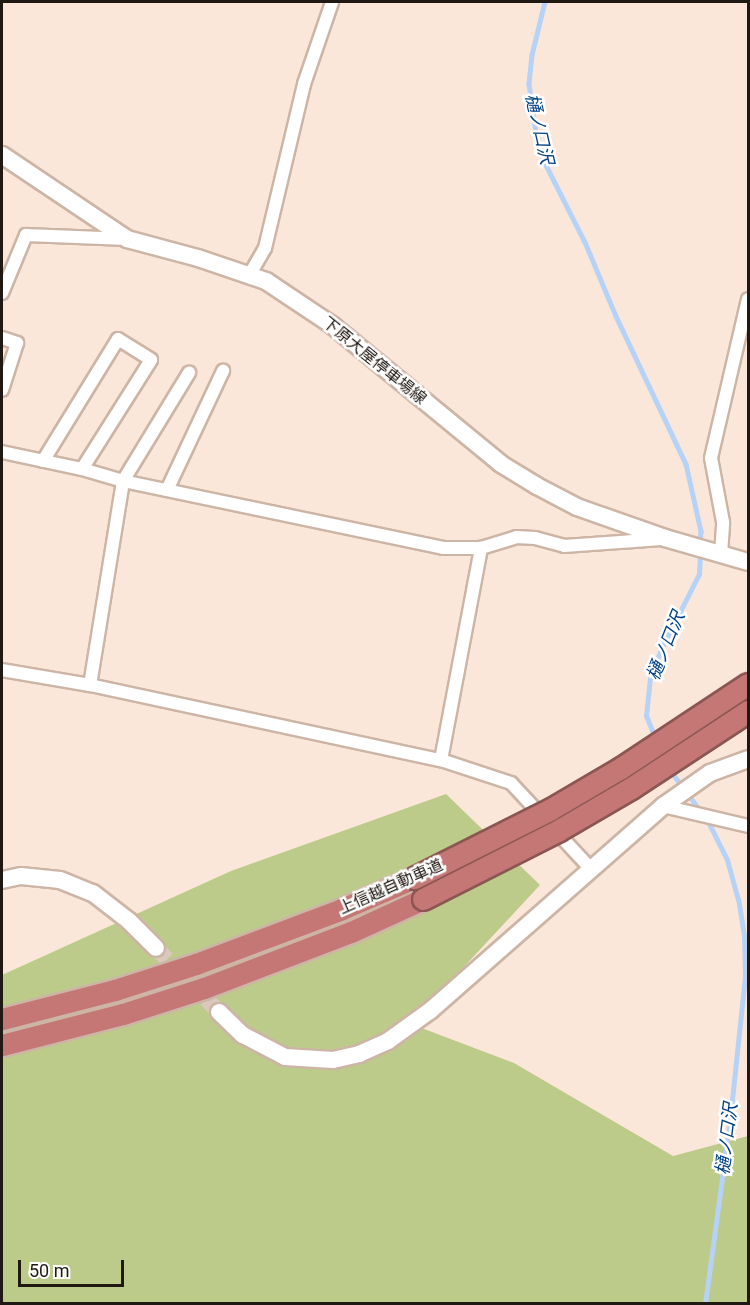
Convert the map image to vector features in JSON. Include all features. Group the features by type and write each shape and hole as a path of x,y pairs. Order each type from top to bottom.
{"highway":[{"name":"上信越自動車道","path":"2,1019 114,990 196,964 331,913 414,878 561,803 640,756 748,684"},
{"name":"上信越自動車道","path":"2,1045 123,1014 204,988 351,932 491,866 600,806 748,711"}],"main road":[{"name":"下原大屋停車場線","path":"2,155 127,239 250,274 266,281 332,325 501,464 577,507 665,538 748,562"},
{"path":"219,1012 243,1035 285,1057 333,1060 359,1054 388,1041 431,1010 663,806 710,773 748,759"},
{"path":"2,880 21,876 60,880 93,894 129,921 156,948"}],"street":[{"path":"250,274 265,248 304,84 332,2"},
{"path":"2,293 26,235 127,239"},
{"path":"715,553 723,522 711,458 748,298"},
{"path":"2,338 17,343 2,390"},
{"path":"44,461 118,339 151,360 82,469"},
{"path":"167,490 223,371"},
{"path":"90,685 123,481 189,374"},
{"path":"2,452 82,469 123,481 443,548 481,548 516,537 535,538 564,546 665,538"},
{"path":"441,760 481,548"},
{"path":"2,670 90,685 441,760 511,783 591,868"},
{"path":"663,806 748,826"}],"green space":[{"path":"446,794 540,885 411,1024 514,1063 673,1156 748,1136 748,1303 2,1303 2,975 231,871"}],"waterway":[{"name":"樋ノ口沢","path":"545,2 532,55 529,84 536,132 543,159 585,242 616,316 686,464 701,531 700,544"},
{"name":"樋ノ口沢","path":"655,738 646,716 650,677 662,647 699,574 700,552"},
{"name":"樋ノ口沢","path":"670,770 683,787"},
{"name":"樋ノ口沢","path":"688,794 701,811"},
{"name":"樋ノ口沢","path":"705,1304 730,1119 745,976 744,936 738,900 727,860 707,820"}],"tunnel":[{"path":"156,948 219,1012"}]}
